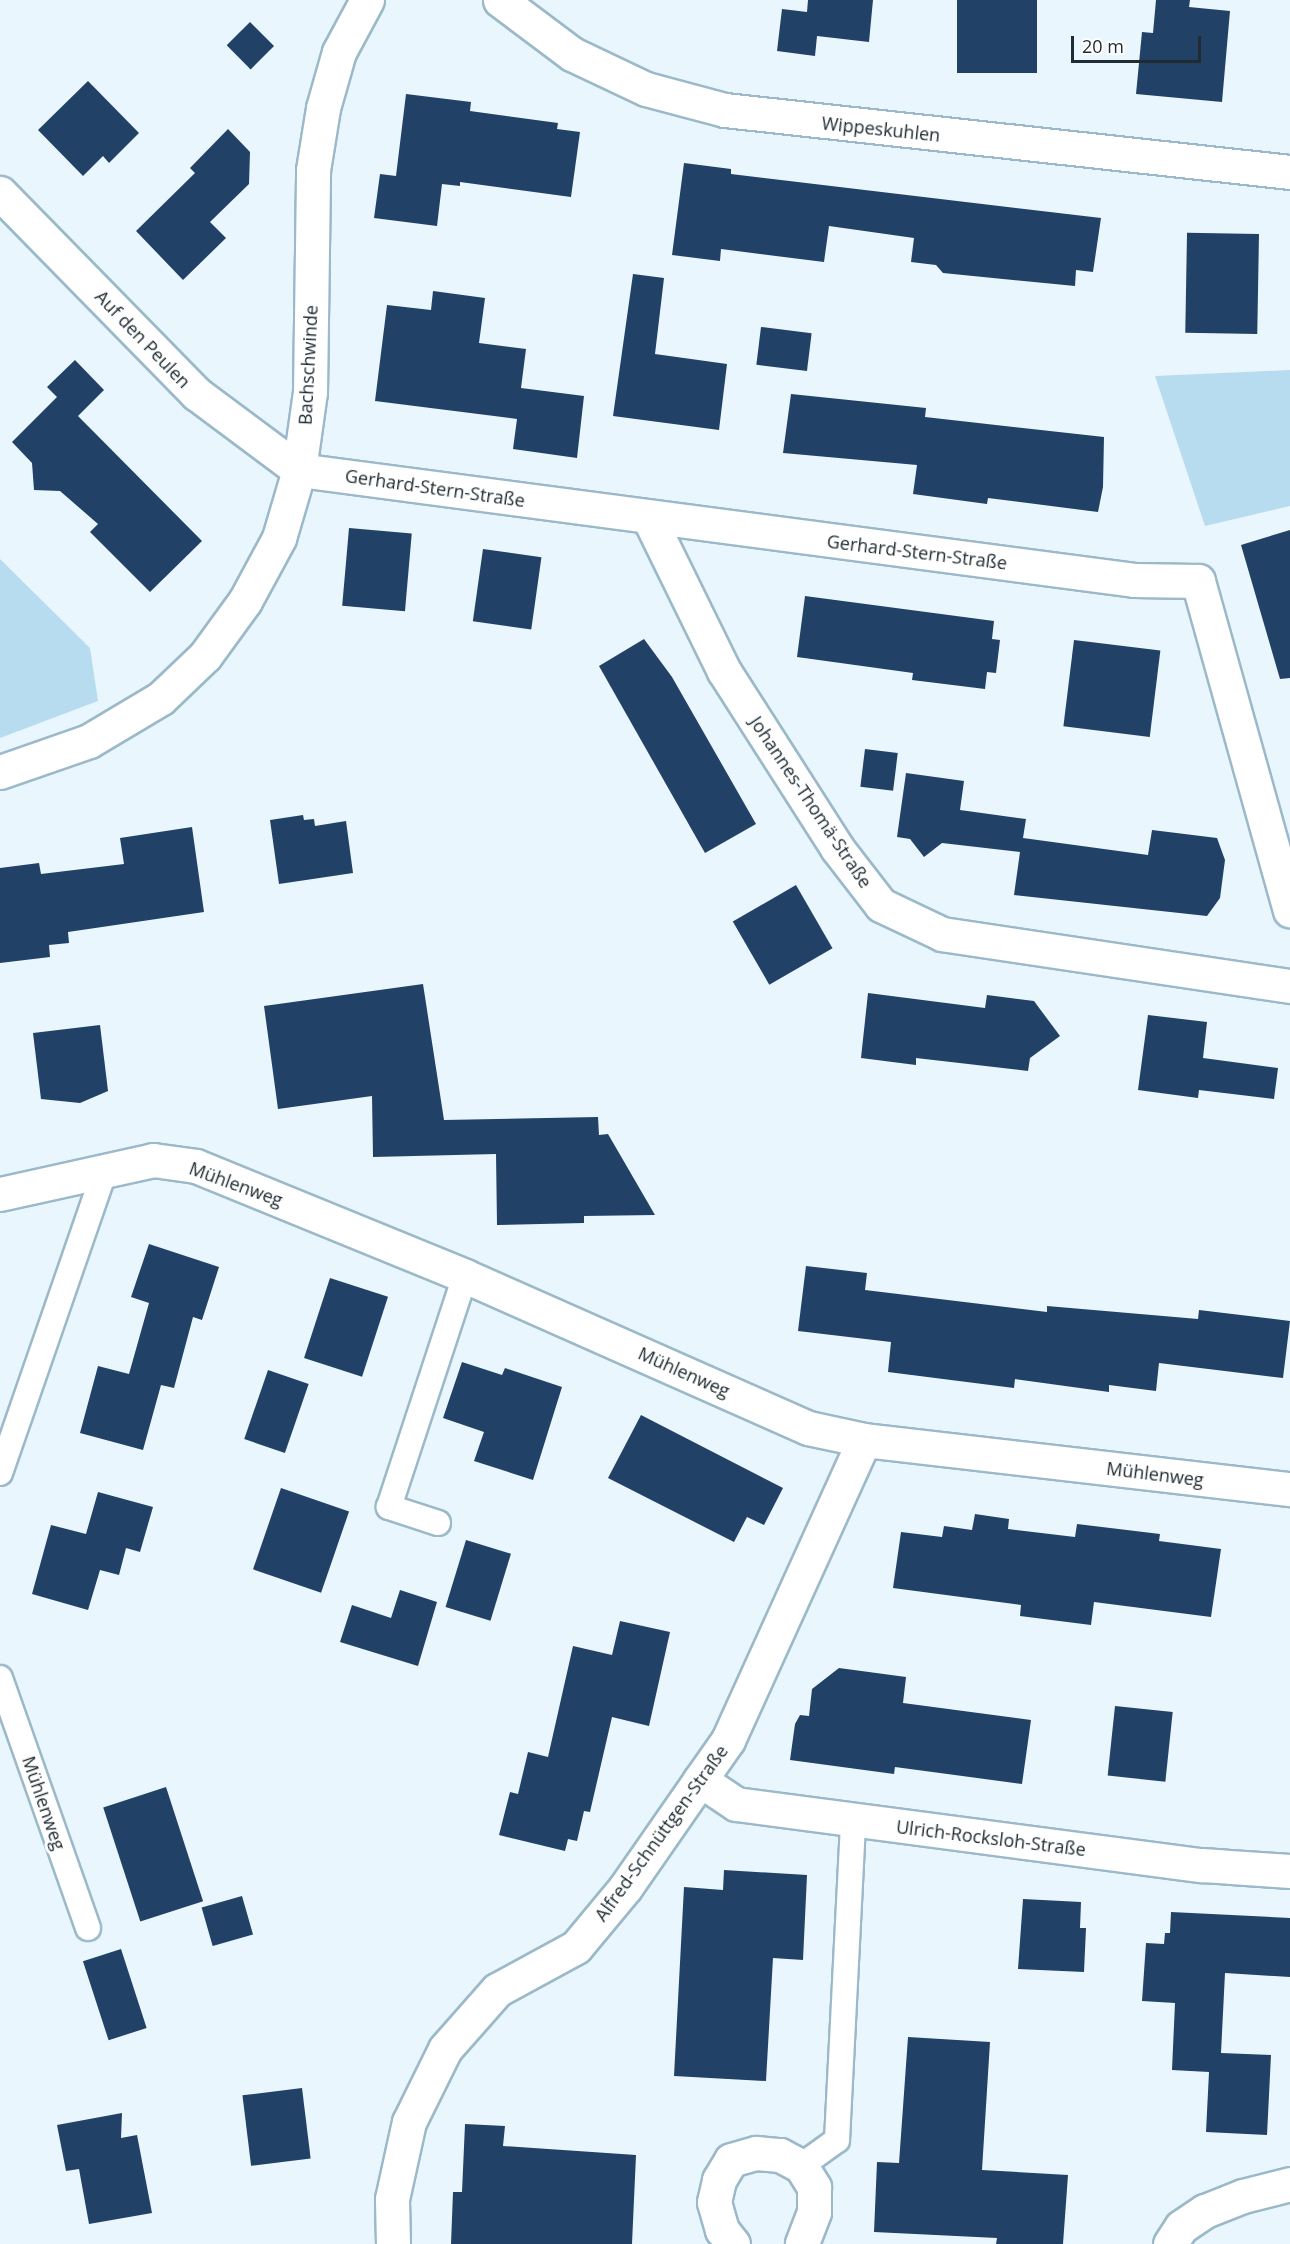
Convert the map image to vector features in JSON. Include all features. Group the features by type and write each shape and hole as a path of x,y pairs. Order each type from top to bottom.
{"street":[{"name":"Bachschwinde","path":"0,772 89,741 123,723 161,698 205,656 245,601 279,538 299,470 310,392 312,170 323,108 339,52 367,0"},
{"name":"Wippeskuhlen","path":"500,0 572,54 646,89 725,110 1290,172"},
{"name":"Auf den Peulen","path":"0,193 197,394 299,470"},
{"name":"Gerhard-Stern-Straße","path":"299,470 649,518 1134,580 1198,581 1290,910"},
{"name":"Johannes-Thomä-Straße","path":"649,518 724,671 837,848 881,905 942,934 1290,986"},
{"name":"Mühlenweg","path":"0,1194 153,1160 196,1166 465,1276 808,1428 864,1440 1290,1489"},
{"name":"Alfred-Schnüttgen-Straße","path":"393,2244 392,2199 409,2122 445,2049 497,1990 576,1947 625,1888 700,1780 733,1730 864,1440"},
{"name":"Ulrich-Rocksloh-Straße","path":"700,1780 736,1804 1202,1865 1290,1871"},
{"path":"733,2244 722,2229 714,2202 719,2180 731,2160 756,2153 780,2156 801,2166 814,2187 813,2212 802,2244"},
{"path":"1170,2244 1181,2227 1205,2211 1243,2196 1290,2184"}],"lane":[{"path":"0,1473 105,1169"},
{"path":"438,1523 389,1507 465,1276"},
{"name":"Mühlenweg","path":"0,1678 88,1928"},
{"path":"801,2166 837,2140 853,1820"}],"shaded area":[{"path":"1290,370 1290,506 1205,526 1155,376"},
{"path":"0,559 90,648 98,701 0,738"}],"building":[{"path":"808,0 873,0 869,42 817,36 815,56 777,51 782,9 807,12"},
{"path":"957,0 1037,0 1037,73 957,73"},
{"path":"1156,0 1190,0 1189,7 1230,11 1222,102 1136,94 1142,32 1153,33"},
{"path":"250,22 274,46 251,69 227,45"},
{"path":"88,81 139,133 109,163 103,156 83,176 38,130"},
{"path":"406,94 471,102 470,111 558,123 557,129 580,132 571,197 460,182 460,186 442,184 437,226 374,218 380,174 396,176"},
{"path":"228,129 250,152 249,184 210,222 226,238 183,280 136,231 195,173 190,168"},
{"path":"684,163 731,169 731,174 1101,218 1093,272 1076,270 1075,286 943,273 936,265 911,262 914,238 829,226 824,262 721,249 720,261 672,255"},
{"path":"1187,233 1259,234 1257,334 1185,333"},
{"path":"633,274 664,278 655,354 727,364 719,430 613,416"},
{"path":"433,291 485,298 479,343 526,349 521,388 584,396 577,458 513,449 517,419 375,401 387,305 431,310"},
{"path":"761,327 812,333 807,371 756,365"},
{"path":"75,360 104,390 78,416 202,541 150,592 90,532 98,524 60,491 34,490 32,463 12,442 57,397 47,387"},
{"path":"791,394 926,408 925,417 1104,437 1103,487 1098,512 988,498 987,504 913,494 917,465 783,453"},
{"path":"349,528 412,533 405,611 342,606"},
{"path":"1290,530 1290,678 1280,679 1241,545"},
{"path":"483,549 541,557 531,630 473,621"},
{"path":"805,596 994,621 992,639 1000,640 996,673 987,672 985,689 912,680 913,673 797,657"},
{"path":"644,639 672,677 756,824 705,853 599,666"},
{"path":"1074,640 1160,651 1150,737 1063,726"},
{"path":"865,749 898,753 893,791 860,787"},
{"path":"906,773 964,781 960,810 1026,819 1023,838 1148,855 1152,830 1217,838 1225,860 1220,898 1207,916 1014,895 1020,852 942,843 924,857 910,839 897,837"},
{"path":"303,815 304,820 314,819 315,826 346,821 353,873 279,884 270,820"},
{"path":"192,827 204,912 68,932 69,943 49,945 50,957 0,963 0,868 39,863 41,874 124,864 120,838"},
{"path":"796,885 832,948 769,985 733,921"},
{"path":"423,984 444,1120 598,1117 599,1135 608,1134 655,1215 584,1216 584,1223 497,1225 496,1154 373,1157 372,1096 278,1109 264,1006"},
{"path":"868,993 985,1008 987,995 1034,1001 1060,1036 1030,1058 1028,1071 916,1058 916,1065 861,1058"},
{"path":"1148,1015 1207,1022 1203,1058 1278,1068 1274,1099 1199,1090 1198,1098 1138,1090"},
{"path":"100,1025 108,1091 80,1103 41,1099 33,1033"},
{"path":"149,1244 219,1267 202,1320 193,1317 174,1388 161,1385 143,1450 80,1433 98,1366 129,1374 149,1303 131,1297"},
{"path":"806,1266 867,1273 865,1290 1047,1312 1047,1306 1198,1319 1199,1310 1290,1321 1283,1378 1159,1363 1156,1391 1109,1385 1109,1392 1015,1379 1014,1388 888,1372 891,1342 798,1331"},
{"path":"330,1278 388,1297 362,1377 304,1358"},
{"path":"462,1362 502,1375 505,1368 562,1387 533,1480 474,1461 484,1432 443,1418"},
{"path":"268,1370 309,1384 285,1453 244,1439"},
{"path":"641,1415 783,1488 764,1525 747,1517 734,1542 608,1478"},
{"path":"281,1488 349,1511 321,1593 253,1569"},
{"path":"98,1492 153,1507 140,1552 126,1548 119,1575 100,1570 88,1610 32,1594 51,1525 86,1534"},
{"path":"975,1514 1009,1519 1008,1529 1075,1537 1077,1524 1160,1534 1159,1541 1221,1549 1211,1617 1094,1602 1091,1625 1020,1616 1021,1605 893,1588 901,1532 942,1537 944,1526 972,1530"},
{"path":"466,1540 511,1554 490,1621 446,1607"},
{"path":"400,1590 437,1602 418,1666 340,1642 352,1605 391,1618"},
{"path":"620,1621 670,1632 649,1726 612,1717 590,1812 584,1811 577,1841 568,1839 565,1851 499,1835 510,1792 518,1794 528,1752 548,1757 573,1646 612,1655"},
{"path":"839,1668 906,1677 903,1703 1031,1720 1022,1784 895,1767 894,1774 790,1760 795,1724 800,1715 809,1716 812,1689"},
{"path":"1115,1706 1173,1712 1165,1782 1108,1776"},
{"path":"166,1787 203,1901 140,1922 103,1807"},
{"path":"724,1870 807,1875 803,1960 773,1958 766,2081 674,2076 684,1887 723,1890"},
{"path":"242,1896 253,1934 213,1946 202,1908"},
{"path":"1023,1899 1081,1902 1080,1928 1086,1928 1084,1972 1018,1969"},
{"path":"1171,1912 1290,1918 1290,1977 1225,1973 1221,2053 1271,2055 1267,2135 1206,2132 1209,2072 1172,2070 1175,2003 1142,2001 1146,1943 1164,1944 1165,1933 1170,1933"},
{"path":"121,1949 147,2028 109,2040 83,1961"},
{"path":"908,2037 990,2042 982,2170 1068,2175 1063,2244 996,2244 997,2238 874,2232 877,2162 899,2163"},
{"path":"302,2088 311,2158 251,2166 242,2095"},
{"path":"122,2113 121,2138 137,2135 152,2213 89,2224 79,2169 66,2171 57,2125"},
{"path":"465,2124 505,2126 503,2146 636,2155 632,2244 451,2244 453,2192 462,2192"}]}
